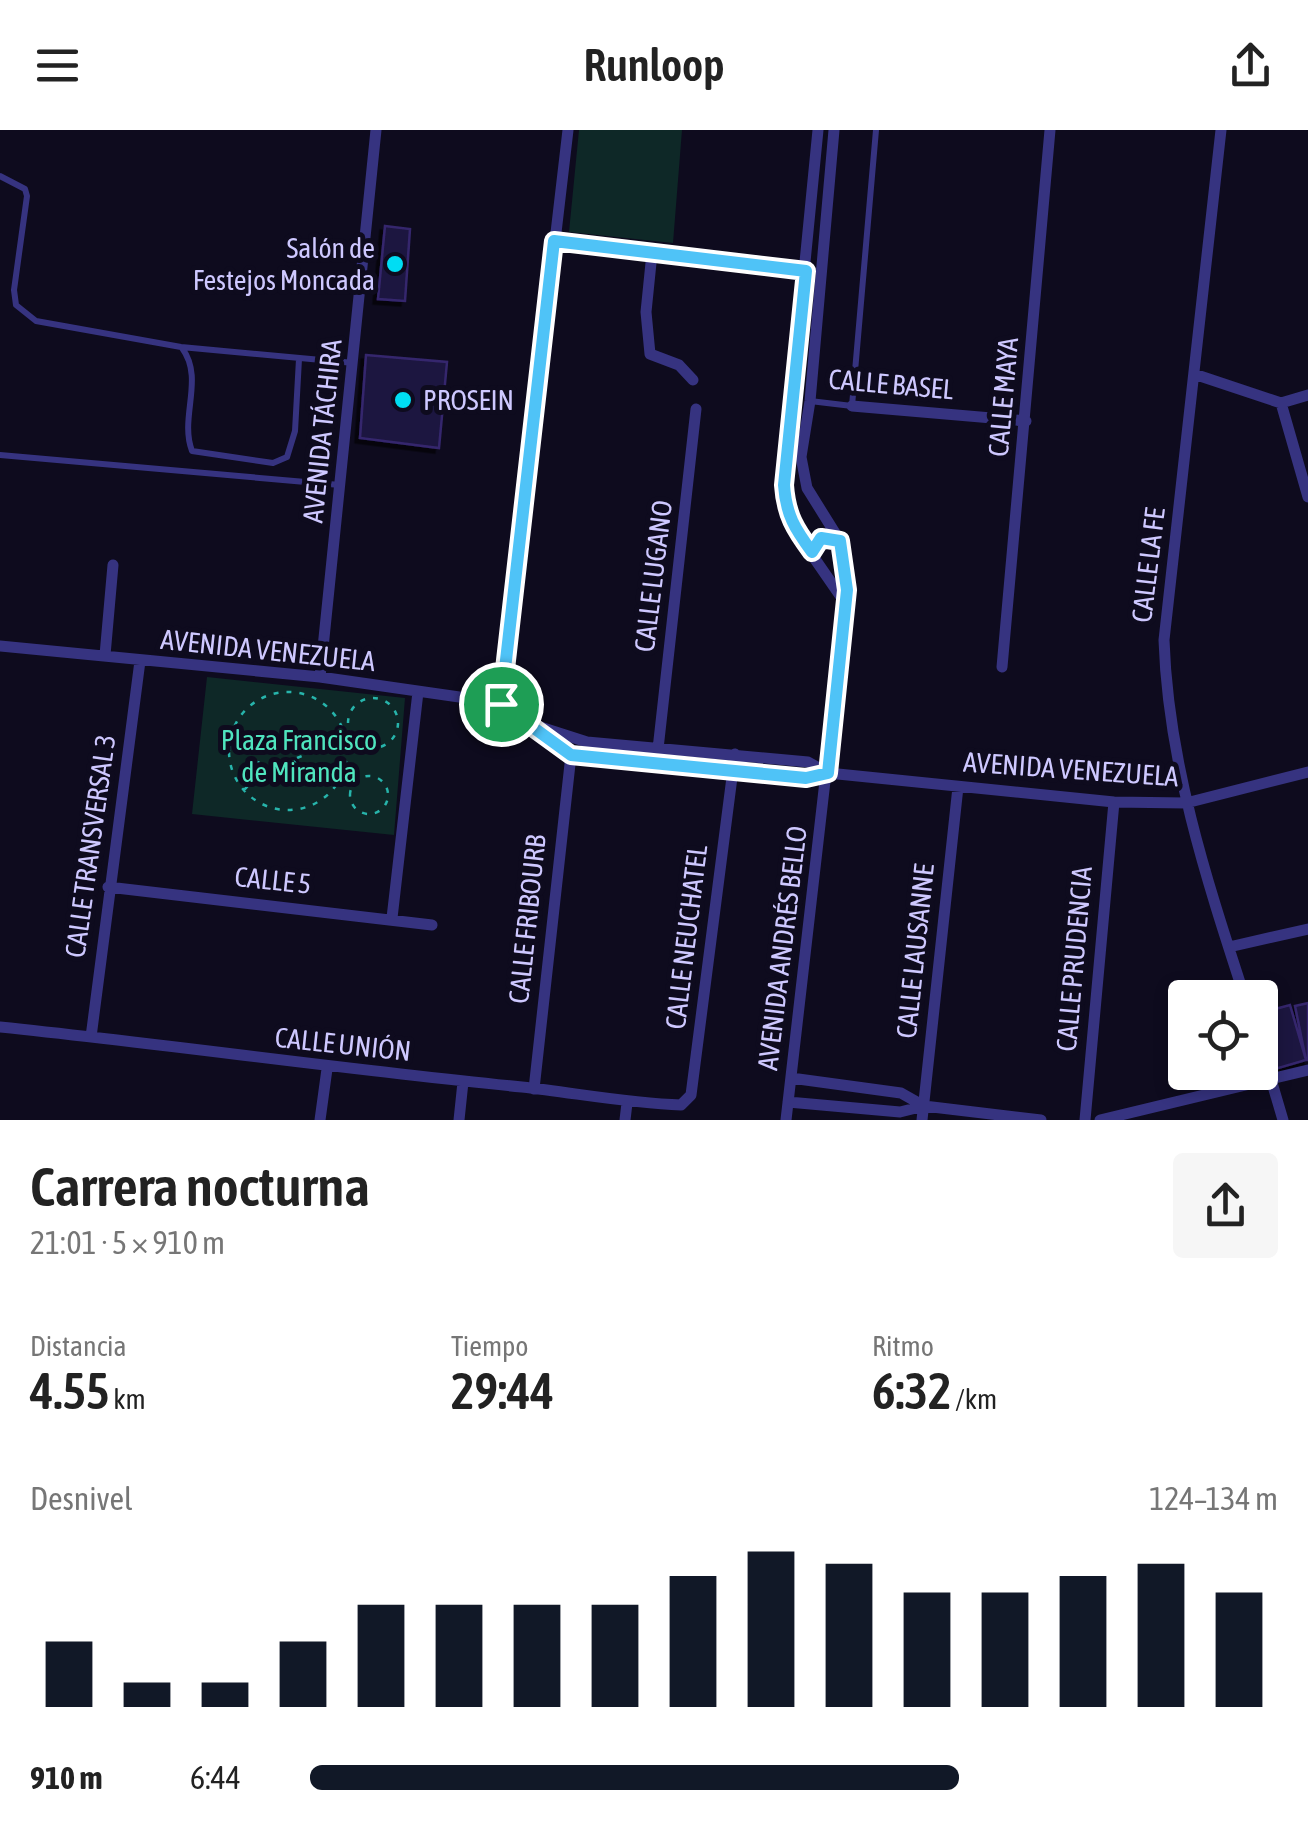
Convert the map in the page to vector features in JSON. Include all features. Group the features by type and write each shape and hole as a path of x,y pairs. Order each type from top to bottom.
{"street":[{"name":"AVENIDA TÁCHIRA","path":"320,678 376,130"},
{"path":"501,704 568,130"},
{"path":"818,130 784,485 790,522 846,604"},
{"name":"AVENIDA ANDRÉS BELLO","path":"786,1120 846,604 845,560 840,541 803,478 802,437 810,401 834,130"},
{"name":"CALLE MAYA","path":"1002,667 1050,130"},
{"name":"CALLE LA FE","path":"1222,130 1164,640 1166,680 1186,802 1239,980"},
{"path":"554,241 806,271"},
{"path":"652,253 646,312 650,354 654,359 679,365 692,380"},
{"path":"1196,376 1280,403 1308,395"},
{"path":"1280,403 1308,496"},
{"name":"CALLE BASEL","path":"852,406 1026,421"},
{"name":"CALLE LUGANO","path":"658,749 696,409"},
{"path":"812,552 821,538 840,541"},
{"path":"822,566 835,566 845,560"},
{"path":"106,655 113,565"},
{"name":"AVENIDA VENEZUELA","path":"0,646 320,678 501,704 571,755 732,773 806,778 828,773 1114,802 1186,802 1308,772"},
{"name":"CALLE TRANSVERSAL 3","path":"91,1037 140,661"},
{"path":"392,918 418,692"},
{"name":"AVENIDA VENEZUELA","path":"523,722 587,742 808,762 828,773"},
{"name":"CALLE NEUCHATEL","path":"681,1104 691,1096 735,754"},
{"name":"CALLE FRIBOURB","path":"534,1088 571,755"},
{"name":"CALLE LAUSANNE","path":"923,1113 958,787"},
{"name":"CALLE PRUDENCIA","path":"1085,1120 1114,802"},
{"name":"CALLE 5","path":"108,887 432,925"},
{"path":"1229,947 1308,929"},
{"name":"CALLE UNIÓN","path":"0,1027 327,1069 534,1088 627,1103 681,1104"},
{"path":"320,1120 327,1069"},
{"path":"1278,1078 1308,1070"},
{"path":"791,1078 902,1093 923,1113"},
{"path":"459,1120 463,1082"},
{"path":"1100,1120 1229,1090"},
{"path":"1275,1090 1283,1120"},
{"path":"788,1102 1041,1120"},
{"path":"625,1120 627,1103"}],"lane":[{"path":"852,406 876,130"},
{"path":"0,176 25,189 28,196 14,290 23,314 36,321 181,347 354,363"},
{"path":"181,347 191,360 188,438 192,451 273,463 287,457 295,431 299,358"},
{"name":"CALLE BASEL","path":"810,401 852,406"},
{"path":"0,455 341,486"}],"path":[{"path":"348,736 336,714 317,698 279,692 258,699 243,712 228,748 231,766 244,790 259,802 279,810 300,809 317,803 340,781 347,764 348,736 350,711 362,700 379,698 397,714 398,730 388,744 372,748 348,736"},
{"path":"260,774 273,784 288,781 295,759 348,736"},
{"path":"260,774 261,755 269,748 288,751 295,759"},
{"path":"244,790 249,780 260,774"},
{"path":"361,778 378,779 386,788 387,802 374,813 364,813 352,804 352,787 361,778"},
{"path":"340,781 352,787"}],"green space":[{"path":"579,130 682,130 673,243 569,232"},
{"name":"Plaza Francisco de Miranda","path":"207,677 405,698 394,835 192,814"}],"building":[{"name":"Salón de Festejos Moncada","path":"385,226 410,229 405,301 378,299"},
{"name":"PROSEIN","path":"366,355 447,362 439,448 360,438"},
{"path":"1308,1003 1308,1060 1306,1060 1295,1006"},
{"path":"1290,1005 1306,1060 1278,1068 1278,1008"}],"place":[{"name":"Salón de Festejos Moncada","path":"395,264"},
{"name":"PROSEIN","path":"403,400"}],"route":[{"path":"554,241 806,271 784,485 788,516 795,530 812,552 821,538 840,541 848,577 828,773 806,778 732,773 571,755 501,704 554,241"}]}
